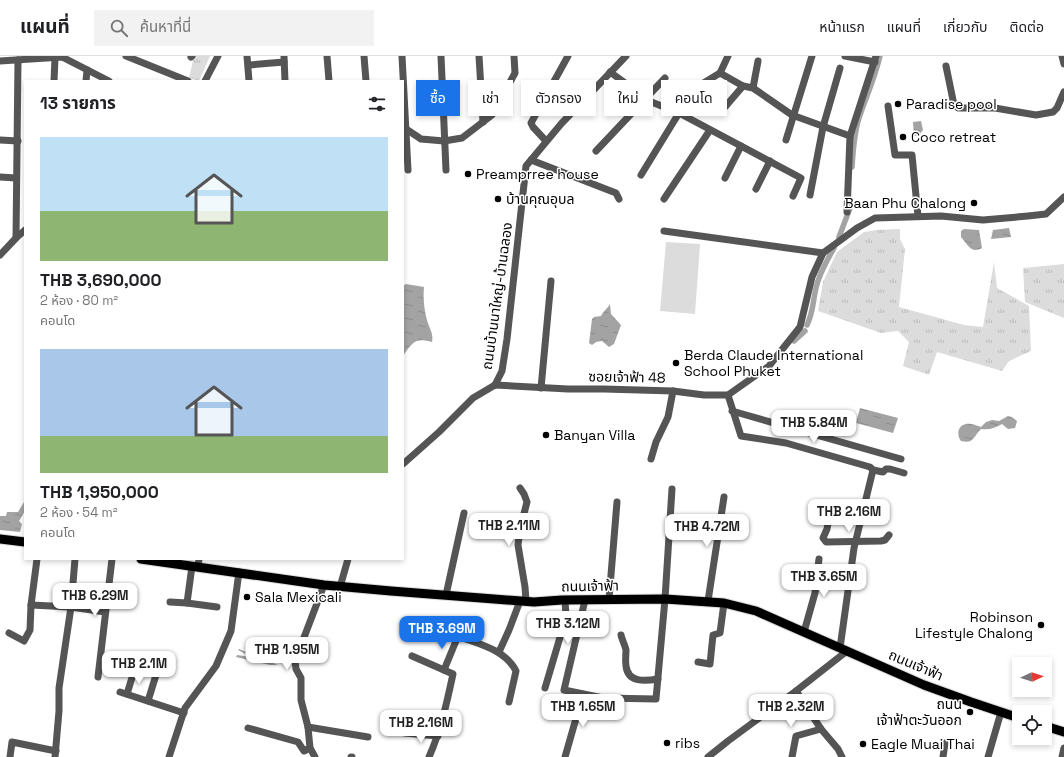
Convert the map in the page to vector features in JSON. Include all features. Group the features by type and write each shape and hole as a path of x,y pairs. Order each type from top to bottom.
{"main road":[{"path":"0,539 24,542"},
{"name":"ถนนเจ้าฟ้า","path":"152,560 196,564 340,587 523,601 665,599 724,603 756,610 924,685 1012,716"},
{"path":"1052,728 1064,732"}],"street":[{"path":"126,56 186,80"},
{"path":"206,80 218,56"},
{"path":"248,56 248,80"},
{"path":"327,56 329,80"},
{"path":"364,56 366,80"},
{"path":"402,56 403,80"},
{"path":"441,56 446,170"},
{"path":"479,56 483,122"},
{"path":"404,128 421,139 444,141 462,138 492,115 515,73 514,56"},
{"path":"546,141 531,123 568,56"},
{"path":"708,80 720,73 728,56"},
{"path":"786,140 792,115 812,56"},
{"path":"846,56 876,59 850,136 847,212"},
{"path":"1062,56 1064,64"},
{"path":"0,61 62,57 107,80"},
{"name":"ถนนบ้านนาใหญ่-บ้านฉลอง","path":"495,385 502,371 526,166 560,124 623,57"},
{"path":"54,80 55,58"},
{"path":"249,64 284,59 285,80"},
{"path":"16,238 18,60"},
{"path":"753,88 758,61"},
{"path":"946,66 954,105 958,108 995,108 1036,115 1053,112 1060,103 1064,92"},
{"path":"810,195 823,127 840,68"},
{"path":"86,80 87,70"},
{"path":"610,72 621,80"},
{"path":"720,73 743,86 753,88 792,115 850,136"},
{"path":"653,90 665,78"},
{"path":"727,105 743,86"},
{"path":"888,106 895,154 912,155 918,216"},
{"path":"596,151 628,116"},
{"path":"641,175 677,116"},
{"path":"684,116 801,178 793,196"},
{"path":"404,128 408,170"},
{"path":"664,199 710,130"},
{"path":"0,140 18,141"},
{"path":"725,178 741,146"},
{"path":"531,160 616,193 619,199"},
{"path":"756,189 770,161"},
{"path":"0,177 16,178"},
{"path":"904,473 890,469 886,469 883,472 873,470 870,467 786,443 741,436 728,395 770,366 800,327 812,277 823,253 857,228 875,218 941,216 983,220 1046,214 1064,197"},
{"path":"664,230 823,253"},
{"path":"0,255 24,231"},
{"path":"541,388 551,281"},
{"path":"404,463 439,432 473,398 495,385"},
{"name":"ซอยเจ้าฟ้า 48","path":"495,385 541,388 673,391 704,395 728,395"},
{"path":"651,459 656,442 668,417 673,391"},
{"path":"732,411 901,459"},
{"path":"708,757 796,691 843,650 855,542 873,470"},
{"path":"499,652 523,601 525,587 518,546 520,529 527,502 520,488"},
{"path":"584,600 564,690 603,698 656,699 665,599 672,489"},
{"path":"708,601 724,497"},
{"path":"609,599 617,502"},
{"path":"830,512 827,529 823,538 824,542 881,541 885,540 889,535"},
{"path":"446,595 464,513"},
{"path":"804,632 815,592 819,559"},
{"path":"8,632 24,641 30,630 31,604 37,560"},
{"path":"10,757 12,742 56,754 60,688 75,560"},
{"path":"98,677 112,560"},
{"path":"340,587 348,560"},
{"path":"187,603 196,564"},
{"path":"169,757 185,708 216,666 231,631 239,572"},
{"path":"315,757 310,748 308,727 301,700 301,678 296,669 295,661 324,585"},
{"path":"545,688 566,617 566,600"},
{"path":"170,602 217,607"},
{"path":"698,662 710,664 713,635 720,633 724,603"},
{"path":"31,604 70,607 105,612"},
{"path":"621,635 626,649 627,672 632,677 641,681 658,679"},
{"path":"444,670 458,636 499,652 511,663 516,671 510,702"},
{"path":"412,656 453,674 438,736 429,757"},
{"path":"134,671 124,693 184,713"},
{"path":"148,701 156,675"},
{"path":"796,691 821,729 838,749 842,757"},
{"path":"565,757 583,694"},
{"path":"988,757 1001,712"},
{"path":"308,727 368,737"},
{"path":"248,728 298,742 304,751 310,748"},
{"path":"792,757 796,736 821,729"},
{"path":"405,733 438,736"},
{"path":"943,757 945,743"},
{"path":"1062,757 1064,748"}],"green space":[{"path":"194,56 210,56 199,80 189,78"},
{"path":"900,229 900,239 905,249 899,307 964,325 983,327 994,262 997,288 1029,306 1031,351 1009,361 1002,371 937,352 929,375 903,366 909,342 898,331 881,333 818,311 823,282 837,252 864,232"},
{"path":"666,242 700,244 695,314 660,311"},
{"path":"1064,264 1064,318 1025,302 1023,268"}],"water":[{"path":"921,121 923,130 919,135 914,136 913,122"},
{"path":"1009,228 1011,237 991,239 993,230"},
{"path":"964,229 979,230 982,248 975,250 968,246 961,237 961,231"},
{"path":"406,284 424,287 425,312 432,334 432,342 422,340 414,342 404,355 404,285"},
{"path":"610,304 611,314 621,325 614,344 609,347 602,341 596,342 592,345 589,343 592,319 594,317 601,316"},
{"path":"860,408 898,418 893,433 856,423"},
{"path":"1008,416 1017,421 1015,428 1008,429 1002,424 997,427 981,429 971,441 968,442 961,441 959,438 958,434 961,426 972,424 981,427 986,422 992,420 999,421"},
{"path":"24,502 24,513 19,521 22,524 20,532 0,530 0,516 6,516 7,512 18,512"},
{"path":"239,649 278,665 270,665 236,657 237,655 251,657 238,650"}],"waterway":[{"path":"852,167 857,124 876,72 880,56"},
{"path":"839,237 850,208"},
{"path":"807,325 812,311 819,278 834,248"},
{"path":"794,341 805,331"}],"place":[{"name":"Paradise pool","path":"898,104"},
{"name":"Coco retreat","path":"903,137"},
{"name":"Preamprree house","path":"468,174"},
{"name":"บ้านคุณอุบล","path":"498,199"},
{"name":"Baan Phu Chalong","path":"974,203"},
{"name":"Berda Claude International School Phuket","path":"676,363"},
{"name":"Banyan Villa","path":"546,435"},
{"name":"Sala Mexicali","path":"247,597"},
{"name":"Robinson Lifestyle Chalong","path":"1041,625"},
{"name":"ถนน เจ้าฟ้าตะวันออก","path":"970,712"},
{"name":"ribs","path":"667,743"},
{"name":"Eagle Muai Thai","path":"863,744"}]}
